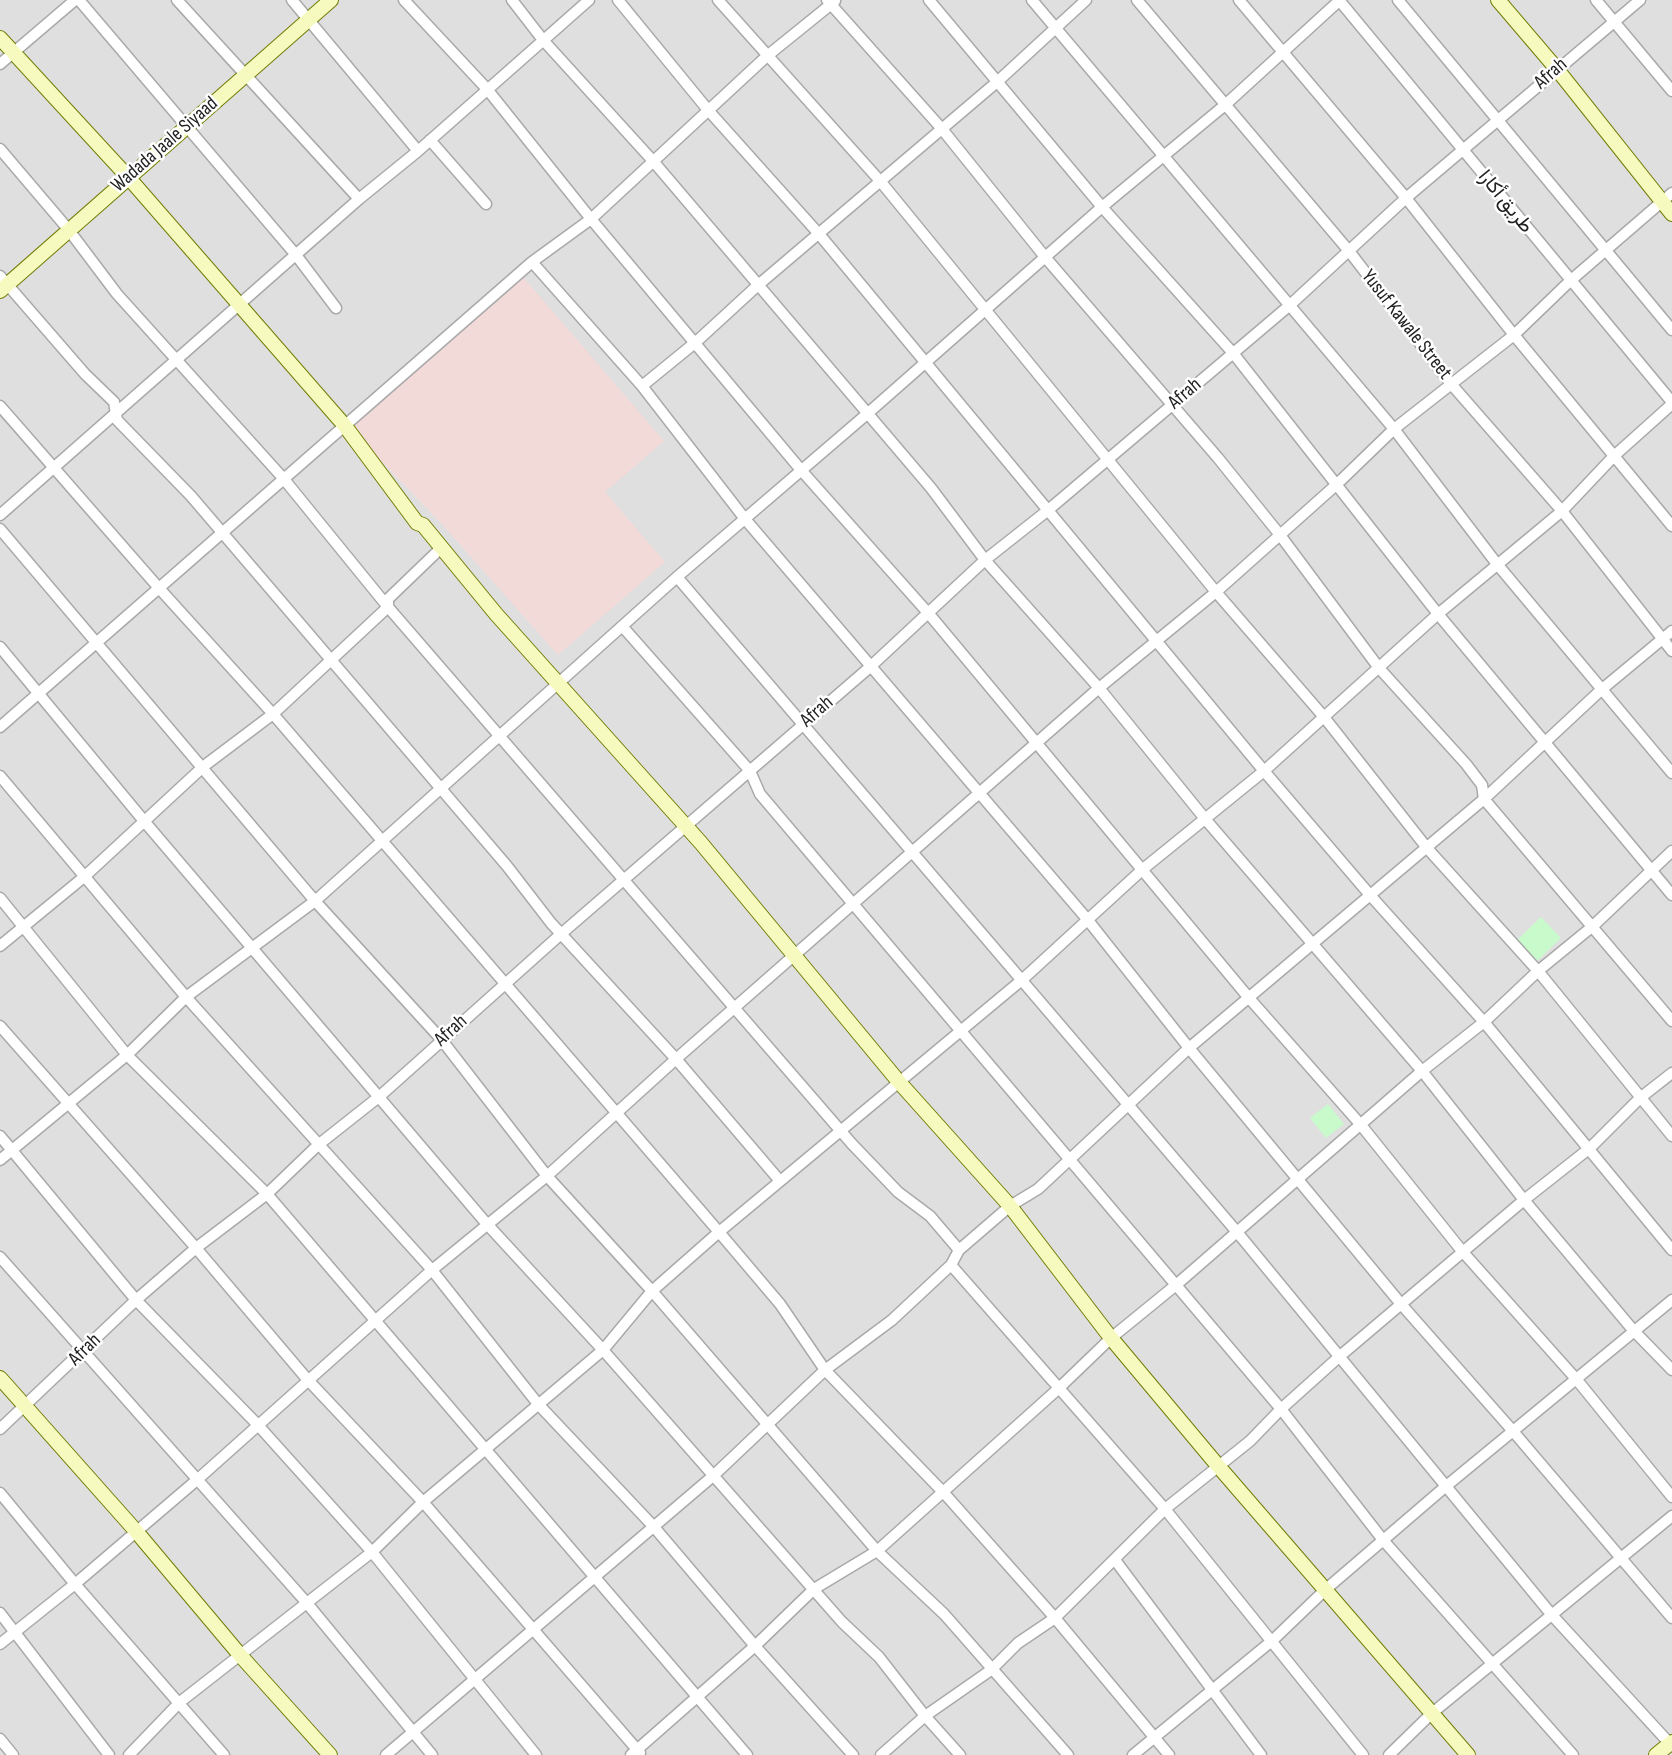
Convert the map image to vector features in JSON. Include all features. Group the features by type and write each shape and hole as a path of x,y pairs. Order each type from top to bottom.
{"street":[{"path":"0,64 77,0 296,255 336,308"},
{"path":"177,0 359,199"},
{"path":"292,0 418,151"},
{"name":"Wadada Jaale Siyaad","path":"2,284 188,128 331,0"},
{"path":"404,0 487,89 591,219 801,470 929,614 1249,998 1361,1125 1462,1251 1577,1380 1672,1497"},
{"path":"512,0 543,40 653,161 931,488 984,560 1100,688 1206,820 1422,1071 1524,1200 1633,1330 1672,1370"},
{"path":"0,515 589,0"},
{"path":"618,0 708,110 819,234 1264,771 1370,895 1484,1022 1672,1250"},
{"path":"718,0 881,182 1216,592 1324,717 1427,848 1538,971 1672,1136"},
{"path":"929,0 1101,207 1233,353 1438,614 1672,895"},
{"path":"1032,0 1394,429 1497,564 1672,773"},
{"path":"642,386 997,82 1086,0"},
{"name":"Yusuf Kawale Street","path":"1137,0 1349,251 1452,385 1562,511 1672,651"},
{"path":"1239,0 1406,198 1672,526"},
{"path":"0,1160 11,1149 69,1106 127,1055 186,997 255,948 315,901 677,576 985,312 1101,207 1225,105 1339,0"},
{"name":"طريق أكارا","path":"1339,0 1672,403"},
{"path":"1398,0 1672,330"},
{"path":"1498,0 1667,197 1672,214"},
{"path":"1596,0 1672,91"},
{"name":"Afrah","path":"0,1429 136,1300 196,1248 267,1194 318,1145 380,1096 561,934 870,667 984,560 1047,511 1290,305 1406,198 1497,122 1556,68 1640,0"},
{"path":"0,727 532,262 591,219 767,56 831,2 942,129 1045,257 1280,535 1379,668 1466,764 1482,785 1484,799 1672,1021"},
{"path":"0,38 12,54 128,177 238,306 345,426 417,523 423,525 558,683 686,826 899,1082 1010,1206 1111,1338 1219,1467 1468,1755"},
{"path":"430,140 486,204"},
{"path":"0,149 68,229 117,294 283,478 388,608 842,1130 898,1192 930,1216 959,1250"},
{"path":"0,1644 75,1584 135,1530 198,1479 374,1320 486,1223 547,1176 676,1059 979,793 1100,688 1216,592 1336,485 1394,429 1514,334 1570,281 1667,197"},
{"path":"532,262 642,386 746,519 1087,919 1189,1048 1401,1304 1672,1618"},
{"path":"2,284 114,402 117,420 183,488 561,934 676,1059 780,1181"},
{"path":"129,1755 180,1702 372,1552 423,1502 603,1350 652,1291 719,1232 1023,979 1143,869 1264,771 1438,614 1562,511 1614,456 1672,403"},
{"path":"0,406 158,587 273,714 504,984 618,1113 780,1304 825,1370 944,1493 1055,1618 1169,1755"},
{"path":"0,529 95,643 204,766 315,901 441,1040 547,1176 652,1291 877,1551 944,1614 1068,1755"},
{"path":"0,946 84,877 204,766 273,714 388,608 388,599 441,548"},
{"path":"677,576 1237,1232 1551,1614 1671,1744 1656,1755"},
{"path":"622,626 750,771 760,794 1281,1409 1383,1540 1573,1755"},
{"path":"386,1755 713,1476 825,1370 892,1320 951,1264 959,1250 1010,1206 1038,1189 1189,1048 1484,799 1546,744 1601,690 1672,631"},
{"path":"0,647 144,821 255,948 486,1223 603,1350 842,1622 879,1656 925,1716 960,1755"},
{"path":"0,776 186,997 432,1270 538,1404 654,1527 755,1646 853,1755"},
{"path":"0,1026 196,1248 307,1379 423,1502 637,1753 814,1589 877,1551 944,1493 1111,1338 1176,1286 1422,1071 1484,1022 1538,971 1593,926 1672,851"},
{"path":"0,898 127,1055 267,1194 484,1451 545,1517 594,1578 747,1755"},
{"path":"881,1755 925,1716 991,1670 1018,1643 1055,1618 1165,1509 1219,1467 1340,1356 1462,1251 1590,1148 1640,1098 1672,1073"},
{"path":"0,1136 136,1300 257,1424 372,1552 536,1755"},
{"path":"0,1257 306,1602 432,1755"},
{"path":"951,1264 1165,1509 1273,1640 1363,1755"},
{"path":"1133,1755 1153,1736 1273,1640 1325,1590 1512,1430 1577,1380 1633,1330 1672,1300"},
{"path":"0,1378 135,1530 240,1655 330,1755"},
{"path":"0,1493 75,1584 224,1755"},
{"path":"1389,1755 1431,1714 1672,1516"},
{"path":"1115,1560 1261,1755"},
{"path":"0,1613 109,1755"},
{"path":"0,1739 13,1755"}],"shaded area":[{"path":"0,0 1672,0 1672,1755 0,1755","holes":["348,426 664,562 440,522"]},
{"path":"523,277 664,441 605,492 665,562 558,655 440,522 348,426"}],"green space":[{"path":"1541,917 1561,938 1536,962 1516,941"},
{"path":"1328,1104 1344,1124 1326,1138 1310,1118"}]}
